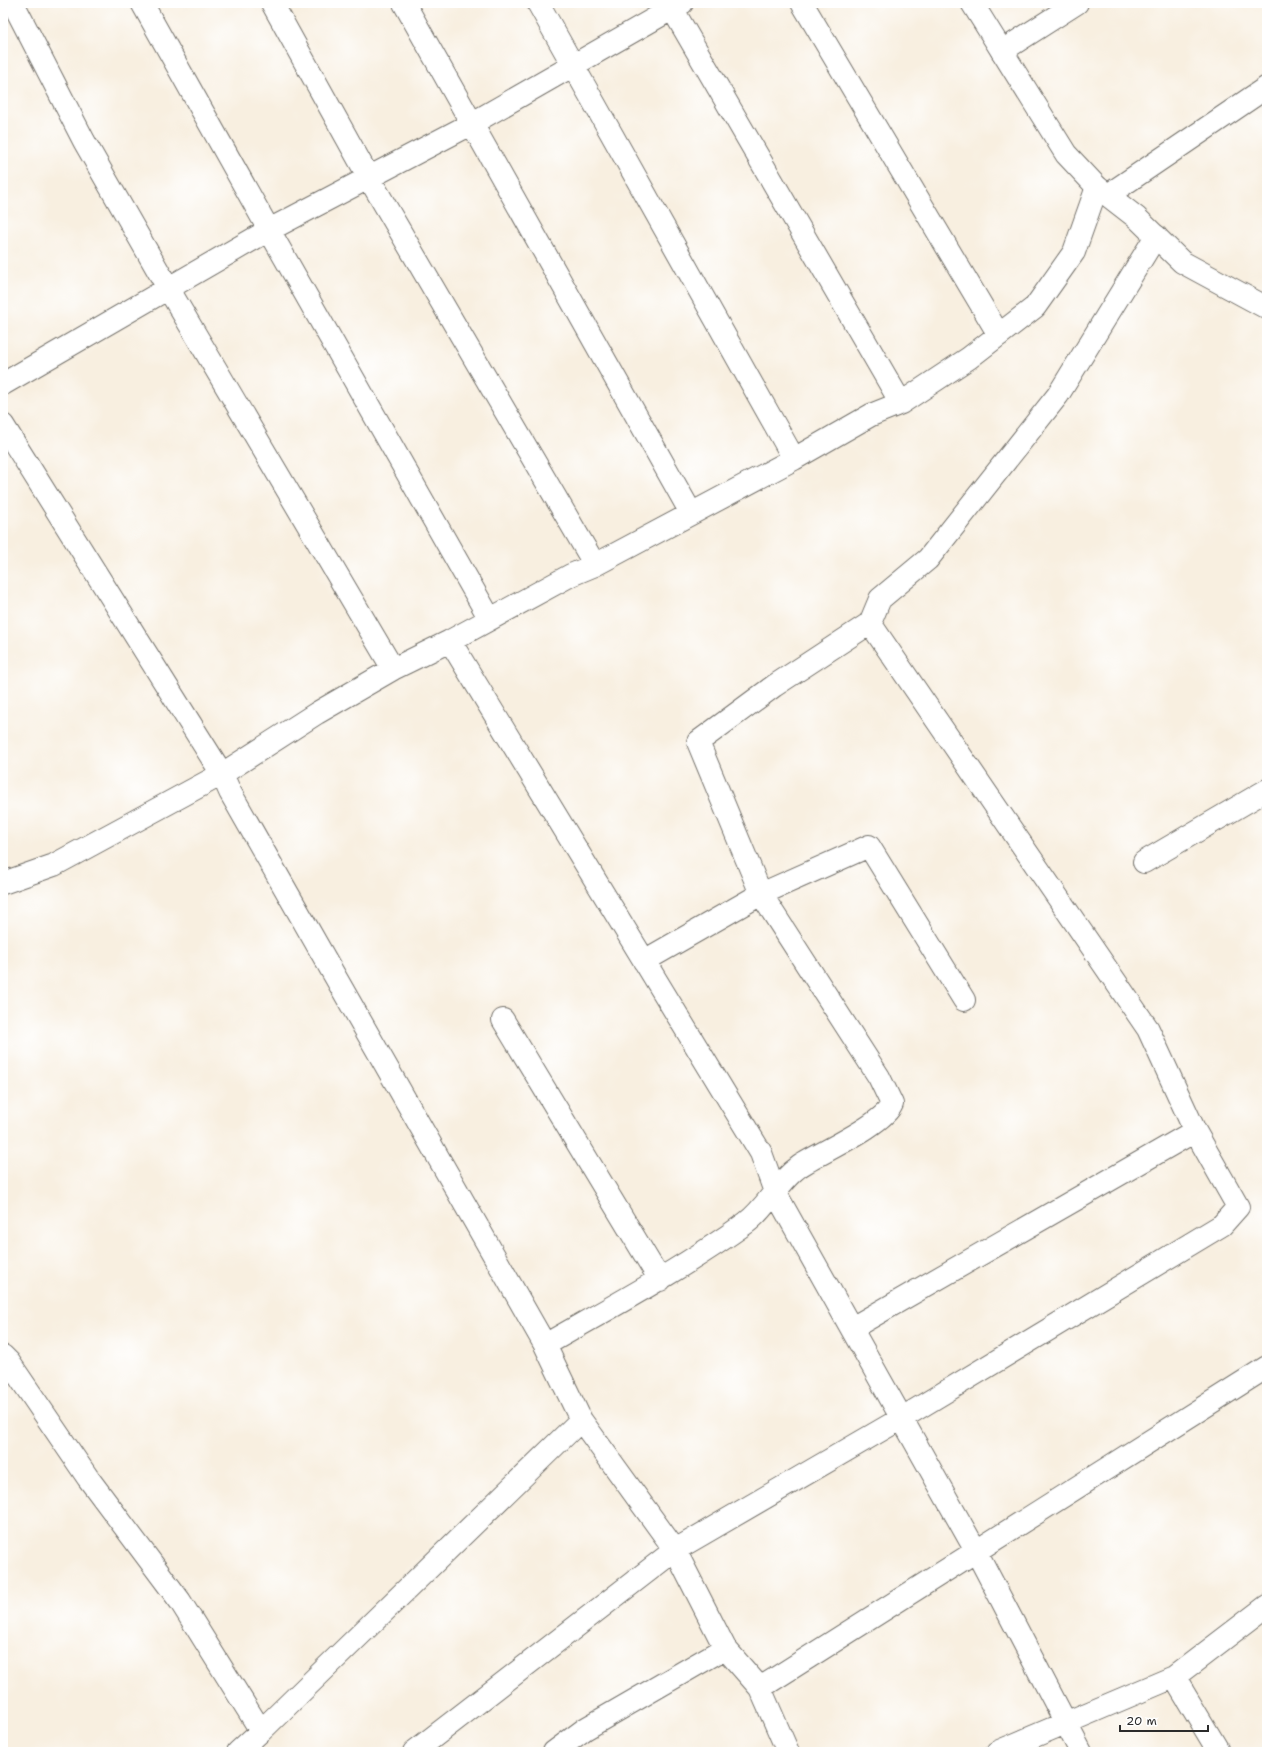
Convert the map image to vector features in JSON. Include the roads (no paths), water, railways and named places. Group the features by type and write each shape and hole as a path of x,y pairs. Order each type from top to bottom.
{"street":[{"path":"13,3 84,141 168,288 393,669"},
{"path":"142,3 269,230 490,618"},
{"path":"272,3 369,178 595,565"},
{"path":"404,3 691,513"},
{"path":"538,3 794,459"},
{"path":"802,3 999,335"},
{"path":"972,3 1066,154 1103,191 1137,218 1182,262 1267,308"},
{"path":"1002,51 1077,3"},
{"path":"3,384 269,230 471,124 574,66 674,5 901,403"},
{"path":"3,884 54,865 222,774 317,713 393,669 450,641 571,575 595,565 794,459 871,415 901,403 969,358 1035,307 1074,252 1103,191 1267,88"},
{"path":"545,1345 660,1280 748,1222 775,1192 786,1177 799,1166 870,1125 889,1111 892,1104 879,1077 761,894 698,742 774,686 870,623 880,599 928,559 1058,395 1156,236"},
{"path":"3,425 222,774 234,799 545,1345 581,1420 675,1550 725,1648 760,1688 788,1752"},
{"path":"414,1752 675,1550 902,1418 1222,1225 1238,1207 1195,1131 1148,1029 870,623"},
{"path":"450,641 761,1153 775,1192 976,1551 1065,1724 1081,1752"},
{"path":"1144,862 1267,790"},
{"path":"644,960 761,894 868,846 964,1000"},
{"path":"503,1020 660,1280"},
{"path":"852,1328 1195,1131"},
{"path":"3,1356 9,1362 88,1478 180,1600 261,1731"},
{"path":"760,1688 1267,1367"},
{"path":"238,1752 581,1420"},
{"path":"997,1752 1174,1676 1267,1606"},
{"path":"554,1752 586,1729 725,1648"},
{"path":"1174,1676 1219,1752"}]}
